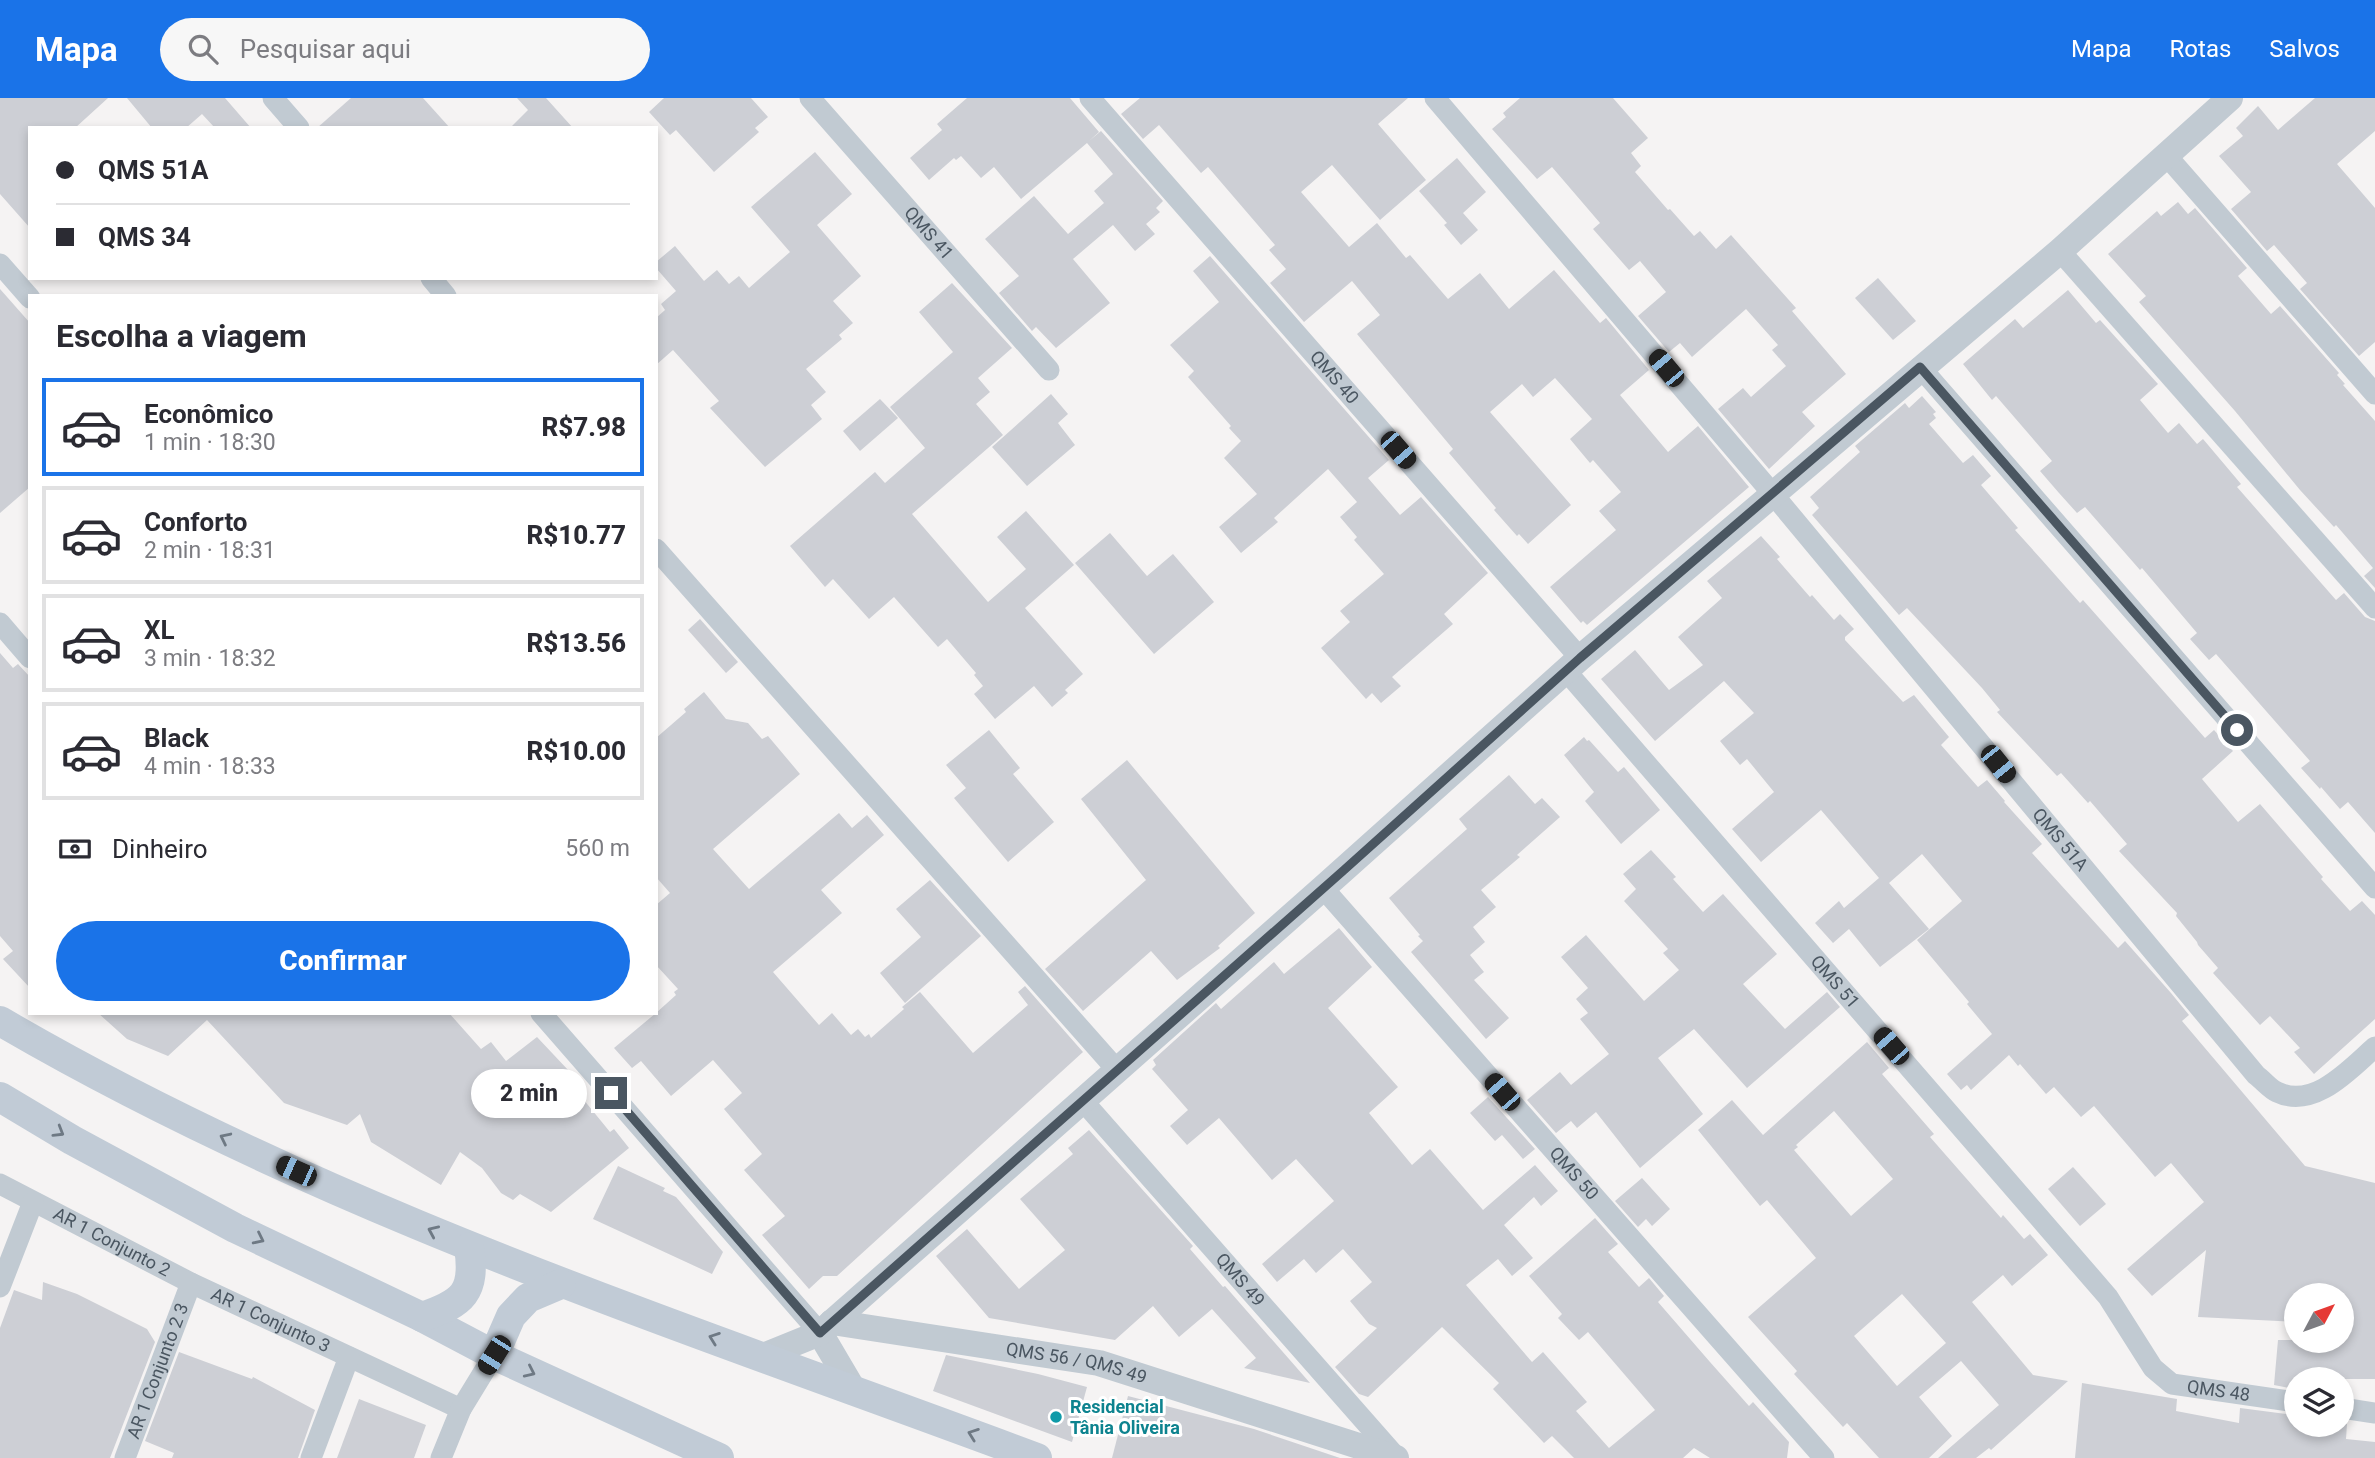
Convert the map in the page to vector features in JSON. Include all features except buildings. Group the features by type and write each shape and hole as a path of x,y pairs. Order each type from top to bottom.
{"main road":[{"path":"0,1021 73,1064 271,1160 469,1247 1037,1458"},
{"path":"0,1097 72,1140 235,1228 422,1317 494,1355 719,1458"},
{"path":"422,1317 451,1307 463,1294 471,1281 469,1247"},
{"path":"494,1355 510,1316 528,1298 561,1283"}],"street":[{"path":"273,98 297,126"},
{"name":"QMS 41","path":"810,98 1049,370"},
{"name":"QMS 40","path":"1090,98 1573,664"},
{"name":"QMS 51A","path":"1435,98 1772,493 2256,1074 2276,1092 2297,1097 2306,1095 2321,1091 2375,1047"},
{"path":"763,1356 826,1328 1573,664 2060,251 2230,98"},
{"path":"2165,154 2375,394"},
{"path":"2060,251 2375,608"},
{"path":"0,264 28,296"},
{"path":"433,280 444,294"},
{"path":"1920,367 2375,888"},
{"path":"658,551 1117,1070"},
{"path":"0,623 28,656"},
{"name":"QMS 51","path":"1573,664 2108,1297 2129,1327"},
{"name":"QMS 50","path":"1323,888 1824,1458"},
{"path":"543,1015 826,1328 853,1389"},
{"name":"QMS 49","path":"1083,1101 1396,1458"},
{"name":"AR 1 Conjunto 2","path":"0,1184 191,1283"},
{"path":"0,1287 33,1202"},
{"name":"AR 1 Conjunto 3","path":"191,1283 461,1409"},
{"name":"AR 1 Conjunto 2 3","path":"125,1458 191,1283"},
{"name":"QMS 48","path":"2129,1327 2153,1368 2172,1384 2284,1400"},
{"name":"QMS 56 / QMS 49","path":"826,1328 1099,1363 1396,1458"},
{"path":"441,1458 461,1409 494,1355"},
{"path":"311,1458 349,1357"},
{"path":"2354,1410 2375,1413"}],"place":[{"name":"Residencial Tânia Oliveira","path":"1056,1417"}],"route":[{"path":"611,1093 820,1333 1580,658 1920,367 2237,730"}]}
